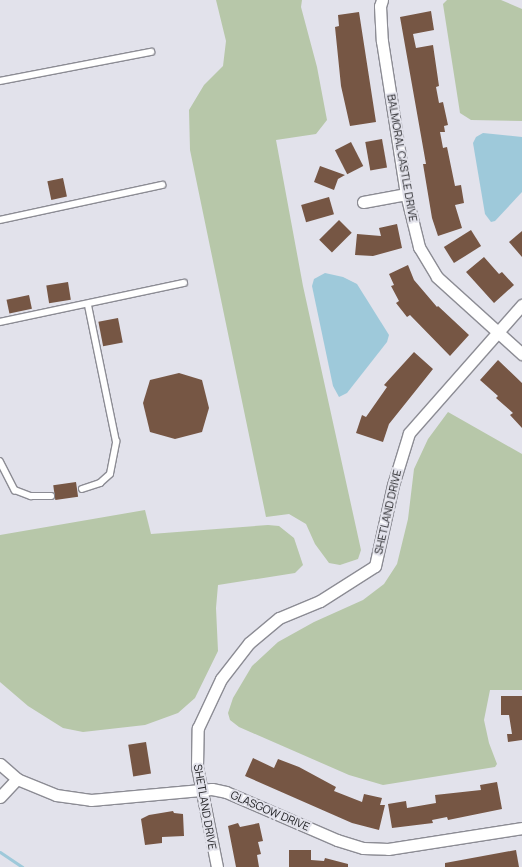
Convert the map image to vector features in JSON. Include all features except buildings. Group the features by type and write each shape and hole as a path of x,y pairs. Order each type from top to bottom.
{"street":[{"name":"BALMORAL CASTLE DRIVE","path":"382,0 380,6 382,41 406,194 419,247 437,277 522,354"},
{"path":"363,202 406,194"},
{"name":"SHETLAND DRIVE","path":"216,867 196,767 198,728 221,679 249,643 279,618 320,601 375,566 394,485 409,433 522,306"},
{"name":"GLASGOW DRIVE","path":"0,764 17,779 56,795 91,800 200,790 226,792 337,840 363,848 388,849 522,828"},
{"path":"0,797 17,779"}],"lane":[{"path":"0,81 151,52"},
{"path":"0,220 162,185"},
{"path":"0,322 88,305 184,283"},
{"path":"82,489 100,483 110,474 116,442 88,305"},
{"path":"0,461 15,490 31,496 51,496"}],"green space":[{"path":"216,0 302,0 301,7 317,67 327,120 316,134 276,140 303,286 361,550 358,559 340,565 329,563 315,544 306,524 289,514 266,517 190,150 189,110 204,85 223,66 226,41"},
{"path":"447,0 501,0 522,9 522,121 471,120 460,113 443,4"},
{"path":"448,412 522,454 522,690 490,690 484,720 489,743 497,764 495,767 383,785 349,775 239,727 230,720 228,713 233,698 252,666 278,642 314,622 363,600 384,584 397,564 408,519 414,469 428,439"},
{"path":"145,510 151,534 268,525 279,526 294,538 303,565 295,573 218,585 216,608 218,651 195,698 178,713 145,725 83,732 63,728 28,706 0,682 0,535"}],"water":[{"path":"483,133 522,137 522,192 495,221 491,222 485,214 473,143 476,137"},
{"path":"325,273 343,277 357,284 389,335 387,342 347,393 339,397 333,386 312,286 314,279"}],"waterway":[{"path":"0,852 22,867"}]}
